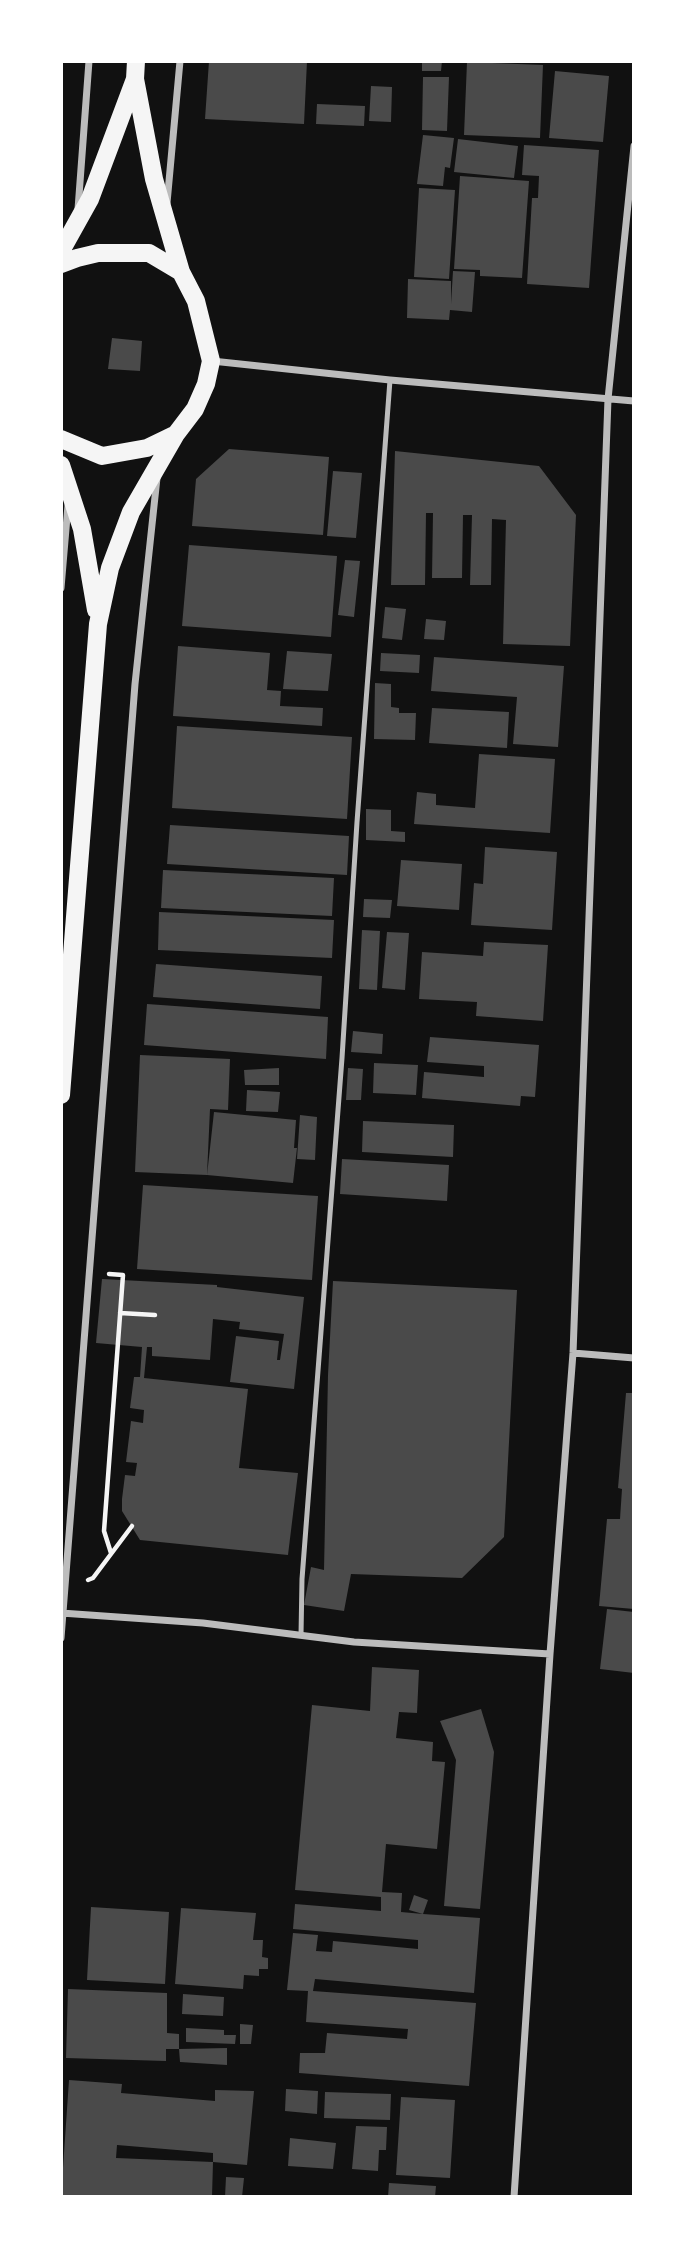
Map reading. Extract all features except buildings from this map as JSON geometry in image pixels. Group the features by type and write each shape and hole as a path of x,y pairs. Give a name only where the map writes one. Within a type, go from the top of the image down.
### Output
{"main road":[{"path":"61,251 90,199 135,70"},
{"path":"61,1095 98,624 110,568 131,512 158,470 176,434 195,409 206,384 211,361 196,301 181,272 165,222 154,179 135,70"},
{"path":"61,264 98,253 149,253 181,272"},
{"path":"61,439 102,456 147,448 176,434"},
{"path":"61,465 82,529 98,624"}],"street":[{"path":"77,224 89,61"},
{"path":"165,222 180,61"},
{"path":"514,2197 573,1353 608,399 634,146"},
{"path":"211,361 634,401"},
{"path":"61,1638 135,684 158,470"},
{"path":"61,589 69,489"},
{"path":"573,1353 634,1358"},
{"path":"62,1613 203,1623 354,1642 550,1654"}],"lane":[{"path":"301,1635 302,1579 390,380"}],"path":[{"path":"89,1272 123,1275 104,1531 111,1553"},
{"path":"120,1313 155,1315"},
{"path":"65,1589 93,1578 132,1526"}]}
